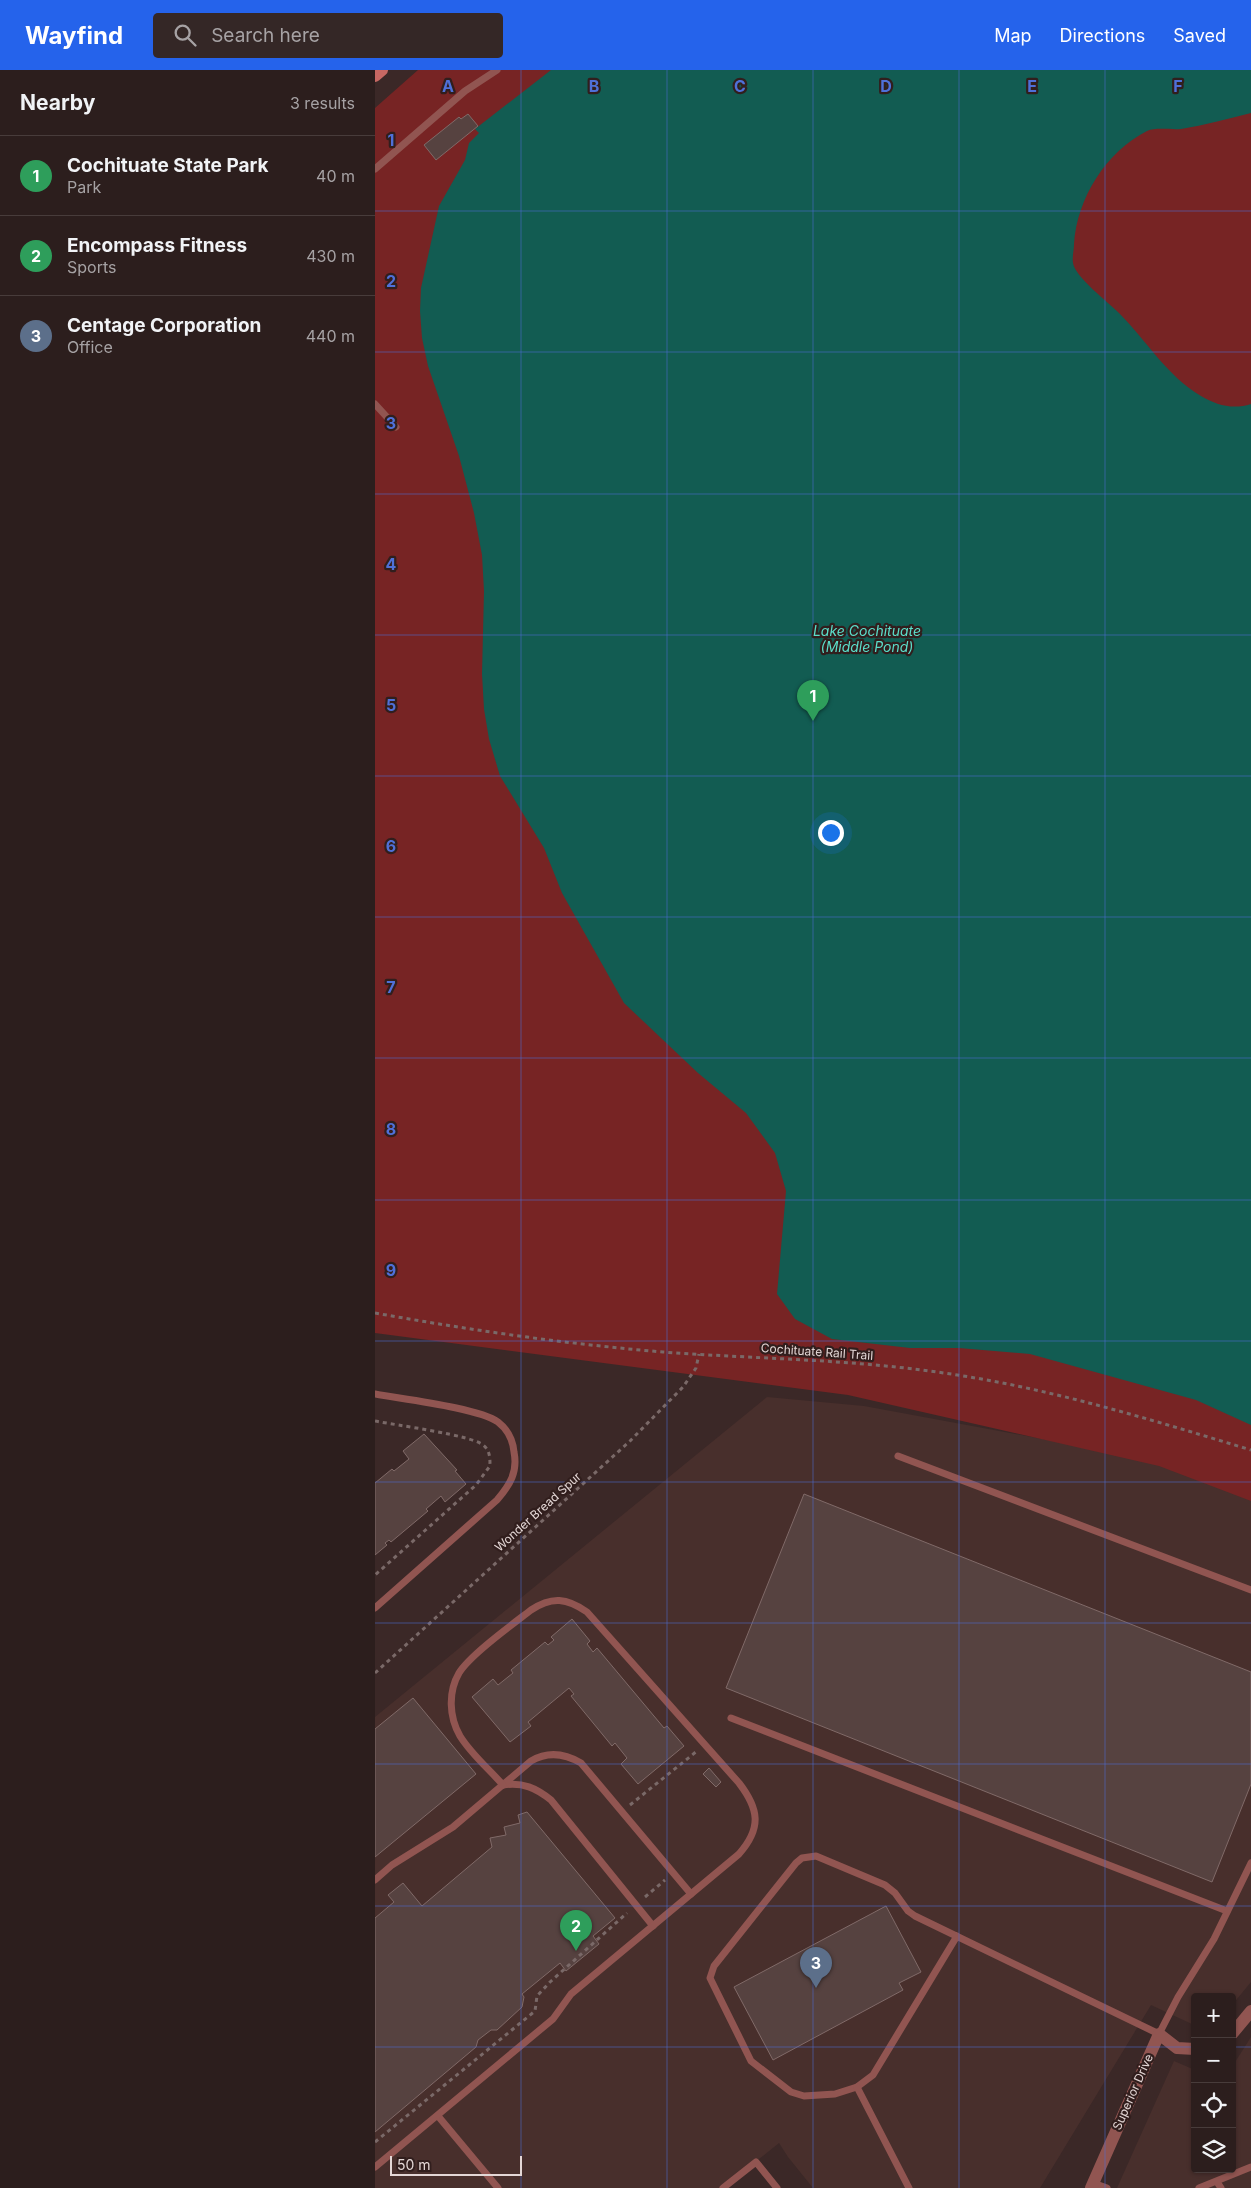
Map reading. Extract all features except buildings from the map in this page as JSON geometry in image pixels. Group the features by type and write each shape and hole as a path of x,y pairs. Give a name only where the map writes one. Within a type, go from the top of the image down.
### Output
{"main road":[{"path":"375,76 381,70"}],"street":[{"path":"1236,2029 1251,2011"},
{"path":"1159,2034 1177,2048 1191,2049"},
{"name":"Superior Drive","path":"1092,2186 1159,2034"}],"lane":[{"path":"375,169 465,91 497,70"},
{"path":"375,404 396,427"},
{"path":"375,1394 472,1412 491,1418 507,1432 514,1448 516,1461 511,1481 497,1500 375,1608"},
{"path":"897,1456 1251,1590"},
{"path":"375,2166 438,2116 553,2019 571,1994 739,1854 753,1835 755,1826 753,1804 747,1793 587,1612 570,1601 549,1601 540,1604 471,1659 459,1673 452,1693 453,1715 460,1735 503,1785"},
{"path":"731,1718 1227,1911"},
{"path":"375,1880 400,1860 453,1826 539,1756 551,1754 571,1758 588,1770 691,1894"},
{"path":"503,1785 522,1784 531,1787 551,1800 653,1926"},
{"path":"957,1936 878,2068 866,2082 835,2094 797,2095 756,2067 746,2054 710,1978 714,1966 796,1863 809,1856 816,1856 885,1885 895,1893 915,1916 957,1936 1159,2034 1178,1997 1214,1939 1251,1863"},
{"path":"857,2087 909,2188"},
{"path":"438,2116 497,2188"},
{"path":"723,2188 756,2162 777,2188"},
{"path":"1199,2188 1217,2186 1251,2167"},
{"path":"1092,2186 1107,2188"}],"path":[{"name":"Cochituate Rail Trail","path":"375,1314 523,1337 699,1354 849,1362 943,1372 1001,1382 1100,1404 1251,1450"},
{"name":"Wonder Bread Spur","path":"375,1673 630,1441 691,1378 696,1368 699,1354"},
{"path":"375,1421 467,1438 481,1443 488,1450 490,1459 490,1466 476,1485 375,1575"},
{"path":"636,1813 630,1806 705,1745"},
{"path":"375,2142 535,2011 537,1996 550,1982 673,1872"}],"shaded area":[{"name":"Lake Cochituate (Middle Pond)","path":"418,70 1251,70 1251,1501 1159,1466 848,1395 375,1333 375,108"},
{"path":"767,1397 864,1406 1124,1454 1251,1490 1251,1982 1236,2000 1236,1993 1191,1993 1191,2024 1151,2005 1040,2188 813,2188 779,2143 723,2188 375,2188 375,1717"},
{"path":"1251,2037 1251,2188 1117,2188 1174,2061 1191,2068 1191,2173 1236,2173 1236,2061"}],"water":[{"name":"Lake Cochituate (Middle Pond)","path":"551,70 1251,70 1251,113 1181,129 1147,131 1132,140 1107,164 1096,178 1081,210 1076,227 1073,263 1079,275 1129,323 1167,368 1189,388 1219,404 1238,407 1251,404 1251,1425 1196,1400 1030,1354 959,1348 910,1348 832,1339 795,1319 777,1294 786,1191 775,1153 746,1113 698,1073 624,1003 562,893 544,848 500,776 489,739 484,709 482,674 484,591 482,555 474,513 459,456 428,366 422,338 421,288 439,206 465,160 469,143 479,133 475,129"}],"place":[{"name":"Cochituate State Park","path":"813,721"},
{"name":"Encompass Fitness","path":"576,1951"},
{"name":"Centage Corporation","path":"816,1988"}]}
